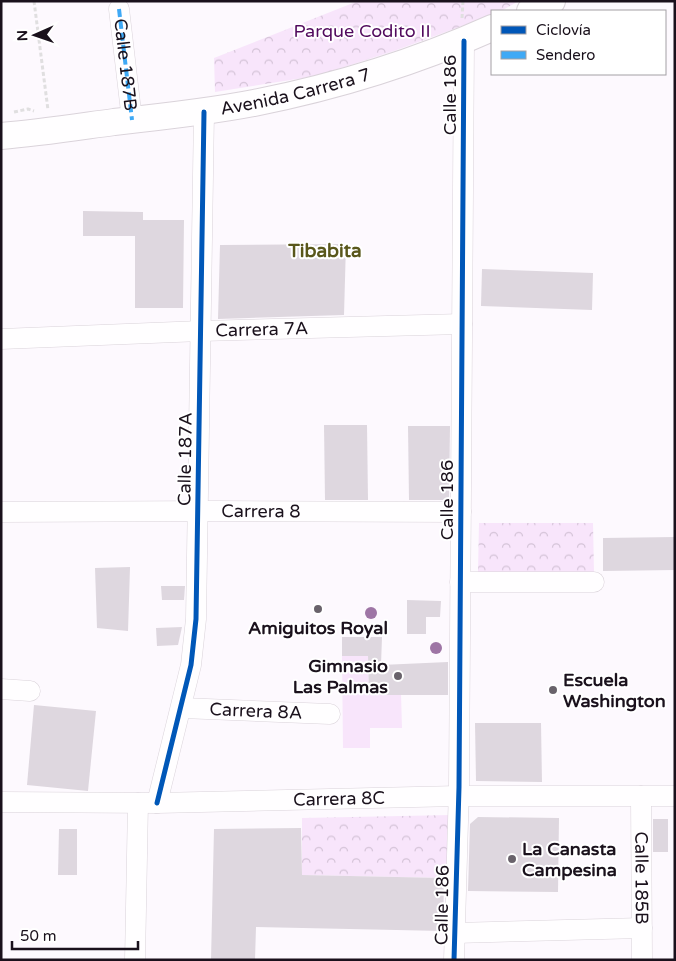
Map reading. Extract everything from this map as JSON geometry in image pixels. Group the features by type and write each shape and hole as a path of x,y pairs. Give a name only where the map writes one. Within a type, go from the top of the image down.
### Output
{"main road":[{"path":"532,10 552,1"},
{"name":"Avenida Carrera 7","path":"3,131 204,112 253,103 333,84 407,61 464,41 491,28"}],"street":[{"name":"Calle 187B","path":"119,10 132,120"},
{"name":"Calle 186","path":"454,960 458,796 464,41"},
{"name":"Calle 187A","path":"135,960 147,803 182,708 191,665 196,619 204,112"},
{"name":"Carrera 7A","path":"1,339 462,324"},
{"name":"Carrera 8","path":"1,512 461,512"},
{"path":"460,582 594,582"},
{"path":"1,689 30,691"},
{"name":"Carrera 8A","path":"182,708 330,714"},
{"name":"Carrera 8C","path":"1,802 147,803 458,796 675,796"},
{"name":"Calle 185B","path":"642,796 642,960"},
{"path":"455,934 642,928"}],"path":[{"path":"34,1 49,118"}],"green space":[{"name":"Parque Codito II","path":"358,1 519,1 503,10 491,10 491,15 394,51 316,76 215,92 214,58"},
{"path":"479,523 593,523 594,573 478,572"},
{"path":"342,656 368,656 369,694 401,694 402,728 370,728 370,748 343,748"},
{"path":"451,815 449,878 302,875 302,818"}],"building":[{"path":"83,211 143,212 143,220 184,220 183,308 135,308 135,236 83,236"},
{"path":"346,244 344,315 218,319 220,245"},
{"path":"482,269 593,273 592,310 481,306"},
{"path":"324,425 367,425 368,500 325,500"},
{"path":"408,426 450,426 449,500 409,500"},
{"path":"675,537 675,570 603,571 603,538"},
{"path":"130,567 128,631 97,628 95,568"},
{"path":"161,586 185,586 184,600 162,600"},
{"path":"407,600 441,601 440,617 426,617 426,634 407,634"},
{"path":"182,627 178,645 157,646 156,628"},
{"path":"342,637 382,637 381,665 448,662 448,695 369,695 368,656 342,656"},
{"path":"34,705 96,711 88,791 27,785"},
{"path":"475,723 541,723 542,782 476,781"},
{"name":"La Canasta Campesina","path":"478,817 559,818 558,892 468,891 470,824"},
{"path":"653,819 668,819 668,852 653,852"},
{"path":"301,828 302,875 444,878 443,931 256,927 255,960 211,960 214,829"},
{"path":"59,829 77,829 77,875 58,875"}],"marked path":[{"path":"119,9 132,120"}],"cycle path":[{"path":"454,960 459,787 464,41"},
{"path":"157,803 191,665 196,619 204,112"}],"place":[{"name":"Amiguitos Royal","path":"318,609"},
{"name":"Gimnasio Las Palmas","path":"398,676"},
{"name":"Escuela Washington","path":"553,690"},
{"name":"La Canasta Campesina","path":"512,859"}],"district":[{"name":"Tibabita","path":"325,250"}]}
